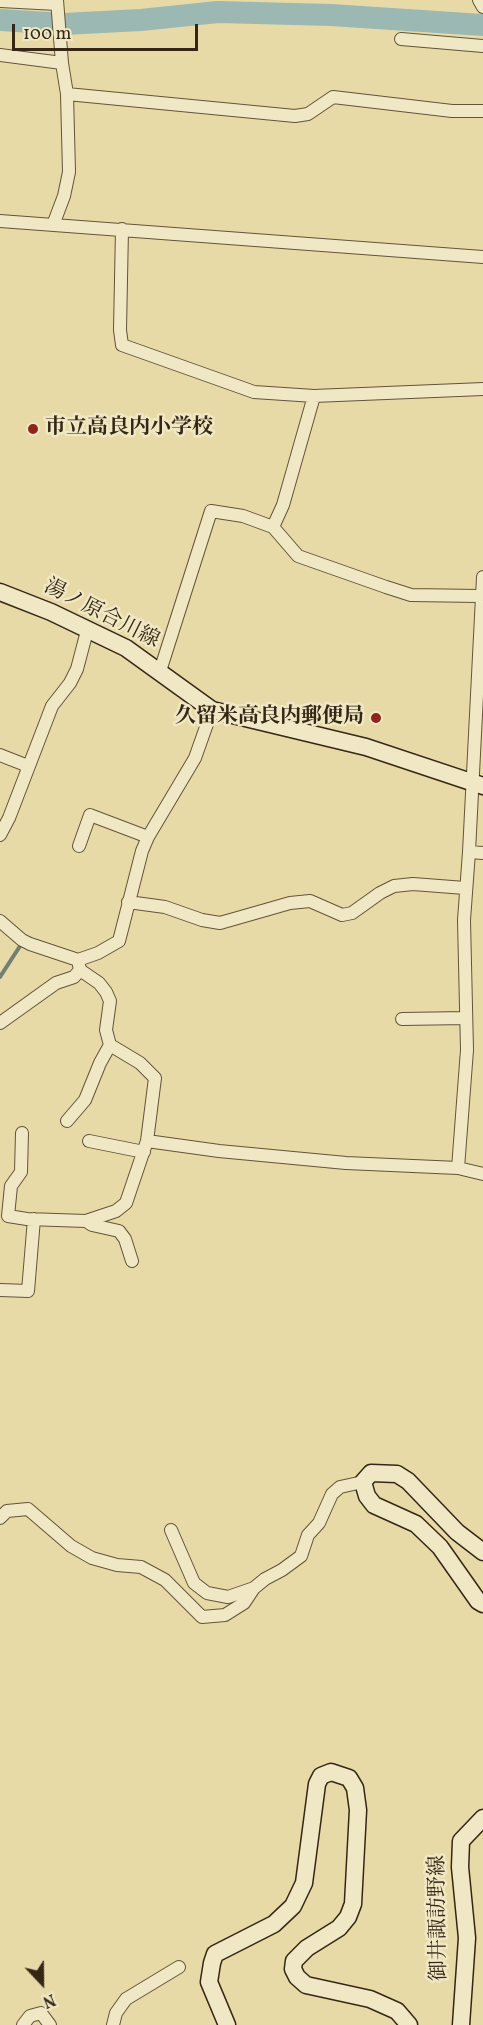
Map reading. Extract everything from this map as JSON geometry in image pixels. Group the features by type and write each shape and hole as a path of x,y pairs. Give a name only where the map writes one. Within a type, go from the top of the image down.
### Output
{"main road":[{"name":"湯ノ原合川線","path":"0,592 51,612 126,648 212,710 366,747 478,784"},
{"path":"483,1552 457,1532 408,1481 397,1474 371,1473 363,1482 367,1497 374,1505 416,1524 440,1547 478,1601 483,1604"},
{"path":"227,2025 209,1982 215,1954 274,1924 293,1906 304,1882 317,1784 321,1776 332,1772 349,1778 355,1788 358,1810 353,1904 348,1917 339,1928 307,1948 294,1961 293,1969 297,1977 306,1985 370,1999 396,2011 409,2025"},
{"name":"御井諏訪野線","path":"461,2025 467,1938 460,1868 461,1841 483,1818"}],"street":[{"path":"479,0 483,7"},
{"path":"0,1 58,4 62,63 67,94 69,172 64,196 53,225"},
{"path":"401,39 483,46"},
{"path":"0,55 62,63"},
{"path":"67,94 295,116 308,114 333,97 452,111 483,111"},
{"path":"0,221 483,257"},
{"path":"122,230 120,330 122,345 254,392 314,396 483,389"},
{"path":"273,527 283,505 314,396"},
{"path":"160,671 211,511 243,516 273,527 298,556 411,595 482,587 478,784 465,888 467,1050 458,1168"},
{"path":"0,835 9,818 52,706 77,669 87,631"},
{"path":"0,1023 56,983 74,978 79,965 118,941 142,851 195,758 212,710"},
{"path":"0,755 28,766"},
{"path":"80,846 90,815 148,837"},
{"path":"469,852 483,853"},
{"path":"128,902 165,907 220,924 290,903 310,901 342,915 352,913 394,886 413,884 465,888"},
{"path":"0,921 22,940 79,965 99,983 110,1001 106,1030 110,1045 85,1100 67,1121"},
{"path":"402,1019 466,1018"},
{"path":"22,1133 21,1172 11,1186 8,1216 86,1221 116,1211 126,1203 146,1147 155,1078 140,1063 110,1045"},
{"path":"89,1141 346,1163 458,1168 483,1174"},
{"path":"0,1290 28,1291 34,1219"},
{"path":"86,1221 92,1225 119,1231 125,1239 132,1261"},
{"path":"0,1518 7,1511 28,1509 71,1546 92,1558 117,1565 141,1567 165,1580 202,1617 225,1615 244,1603 254,1588 265,1579 301,1556 308,1535 319,1523 332,1494 340,1487 363,1482"},
{"path":"171,1530 194,1583 207,1593 228,1597 254,1588"},
{"path":"113,2025 116,2013 126,1999 179,1967"},
{"path":"23,2025 30,2016 41,2013 50,2025"}],"waterway":[{"path":"0,20 64,24 141,20 218,12 331,15 483,25"},
{"path":"0,977 22,943"}],"place":[{"name":"市立高良内小学校","path":"33,429"},
{"name":"久留米高良内郵便局","path":"376,718"}]}
